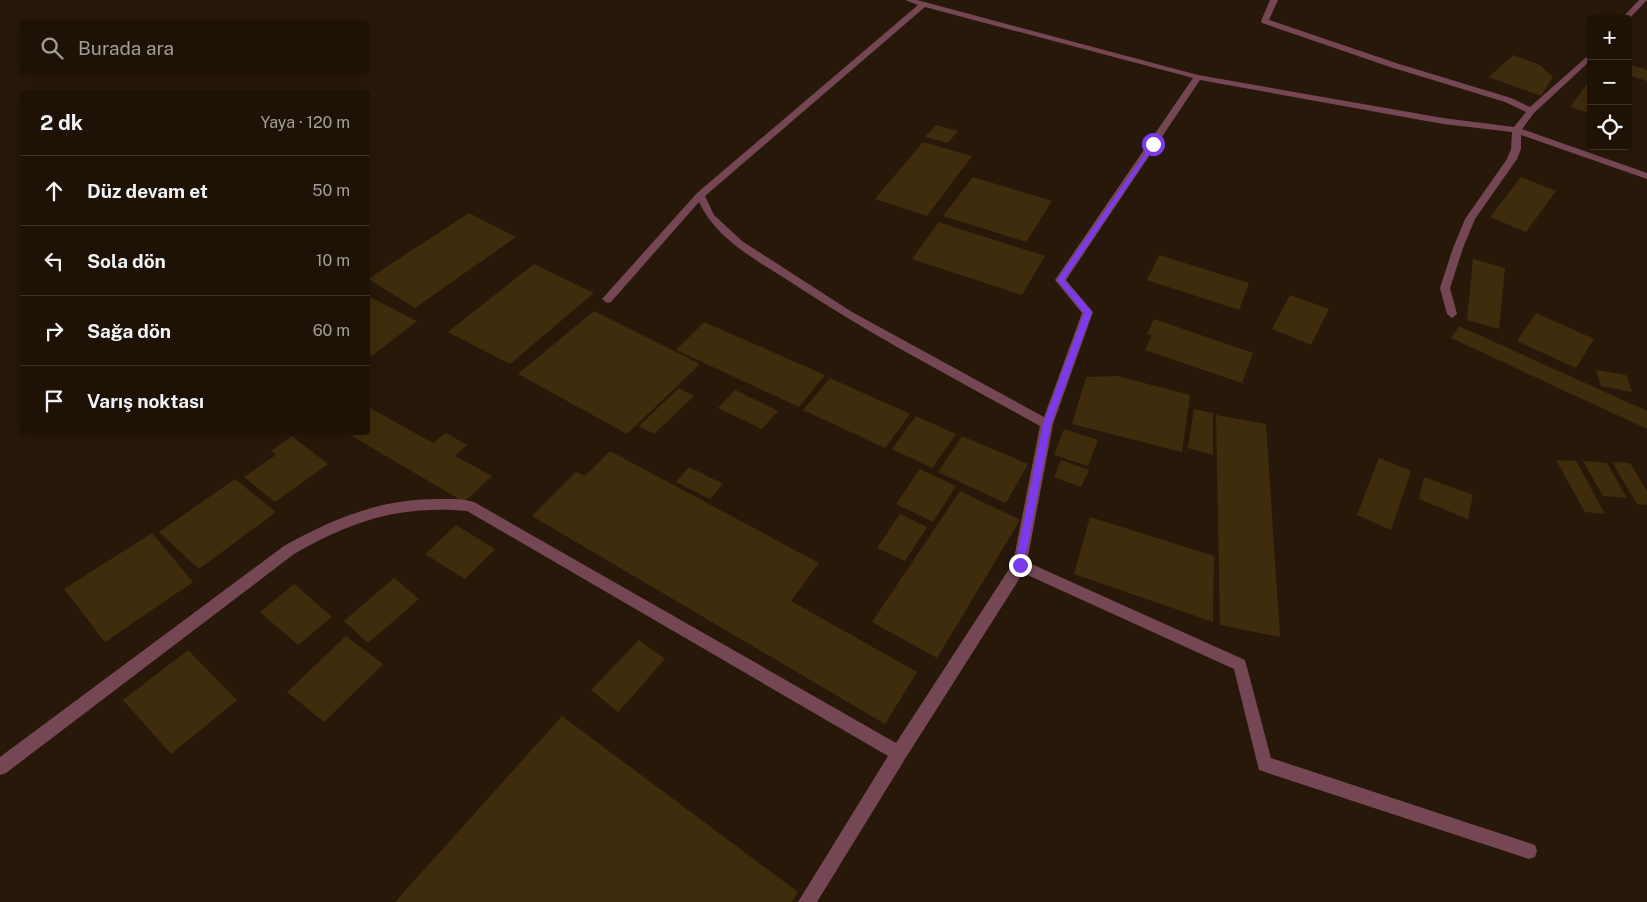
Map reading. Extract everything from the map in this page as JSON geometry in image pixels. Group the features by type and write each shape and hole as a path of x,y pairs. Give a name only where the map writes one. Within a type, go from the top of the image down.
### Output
{"street":[{"path":"909,0 1198,76 1443,121 1516,130 1647,176"},
{"path":"1274,0 1265,21 1394,65 1508,100 1531,112"},
{"path":"1629,15 1643,0"},
{"path":"607,299 700,195 923,4"},
{"path":"1452,314 1445,288 1458,248 1470,219 1512,159 1516,149 1516,130 1531,112 1587,59"},
{"path":"807,902 899,753 1020,565 1047,424 1088,312 1060,280 1198,76"},
{"path":"700,195 710,216 738,243 848,315 1047,424"},
{"path":"0,767 289,550 337,524 362,514 418,503 444,503 469,506 899,753"},
{"path":"1020,565 1240,665 1265,764 1529,851"}],"building":[{"path":"1513,55 1540,65 1553,77 1541,96 1489,77"},
{"path":"1632,65 1647,70 1647,81 1632,76"},
{"path":"1587,84 1587,113 1570,107"},
{"path":"936,125 958,131 948,143 925,137"},
{"path":"923,142 972,156 927,216 875,199"},
{"path":"973,177 1052,201 1026,242 943,216"},
{"path":"1521,177 1556,191 1526,232 1490,217"},
{"path":"469,213 516,237 415,308 370,280 370,278"},
{"path":"939,222 1045,256 1022,295 912,259"},
{"path":"1159,255 1249,283 1239,310 1147,280"},
{"path":"1473,259 1505,268 1499,329 1467,320"},
{"path":"534,264 594,293 510,364 448,332"},
{"path":"1290,295 1329,309 1311,345 1272,329"},
{"path":"370,297 417,321 372,356 370,355"},
{"path":"594,311 700,364 627,434 518,374"},
{"path":"1536,313 1594,339 1576,368 1517,341"},
{"path":"1154,319 1253,353 1242,383 1145,350 1152,335 1147,334"},
{"path":"704,322 825,375 799,407 676,350"},
{"path":"1459,326 1647,411 1647,429 1451,338"},
{"path":"1596,370 1626,375 1632,392 1601,386"},
{"path":"1117,376 1190,395 1182,452 1072,424 1086,377"},
{"path":"830,378 910,414 885,448 803,410"},
{"path":"679,388 694,396 654,434 639,426"},
{"path":"735,390 778,411 762,429 718,408"},
{"path":"370,408 433,443 446,433 467,445 455,456 492,476 464,502 350,435 370,435"},
{"path":"1194,409 1213,413 1213,455 1188,448"},
{"path":"1216,415 1266,424 1280,637 1220,625"},
{"path":"916,416 956,434 932,468 892,449"},
{"path":"1064,429 1098,440 1088,466 1054,455"},
{"path":"292,436 328,464 275,502 244,477 276,455 271,451"},
{"path":"962,436 1028,464 1006,503 938,472"},
{"path":"610,451 819,563 791,601 917,672 885,724 532,516 576,472 585,476"},
{"path":"1379,458 1411,471 1391,530 1357,515"},
{"path":"1061,460 1089,470 1081,487 1054,477"},
{"path":"1556,460 1576,461 1605,514 1585,512"},
{"path":"1583,461 1607,463 1627,498 1603,496"},
{"path":"1612,462 1630,463 1647,491 1647,505 1637,504"},
{"path":"689,467 723,484 710,499 676,482"},
{"path":"920,469 956,486 933,522 896,504"},
{"path":"1424,477 1473,495 1468,519 1419,499"},
{"path":"235,479 276,512 199,569 159,532"},
{"path":"960,491 1020,520 937,658 872,622"},
{"path":"900,514 927,527 905,561 877,548"},
{"path":"1090,517 1214,556 1213,622 1074,574"},
{"path":"456,525 495,549 465,579 425,554"},
{"path":"152,533 193,582 105,642 64,589"},
{"path":"394,578 419,599 368,643 344,621"},
{"path":"294,584 332,617 298,645 260,612"},
{"path":"346,636 383,664 324,722 287,692"},
{"path":"639,640 665,659 618,712 591,690"},
{"path":"188,650 237,700 171,754 123,700"},
{"path":"562,716 798,892 792,902 395,902"}],"route":[{"path":"1020,565 1047,424 1088,312 1060,280 1153,144"}]}
